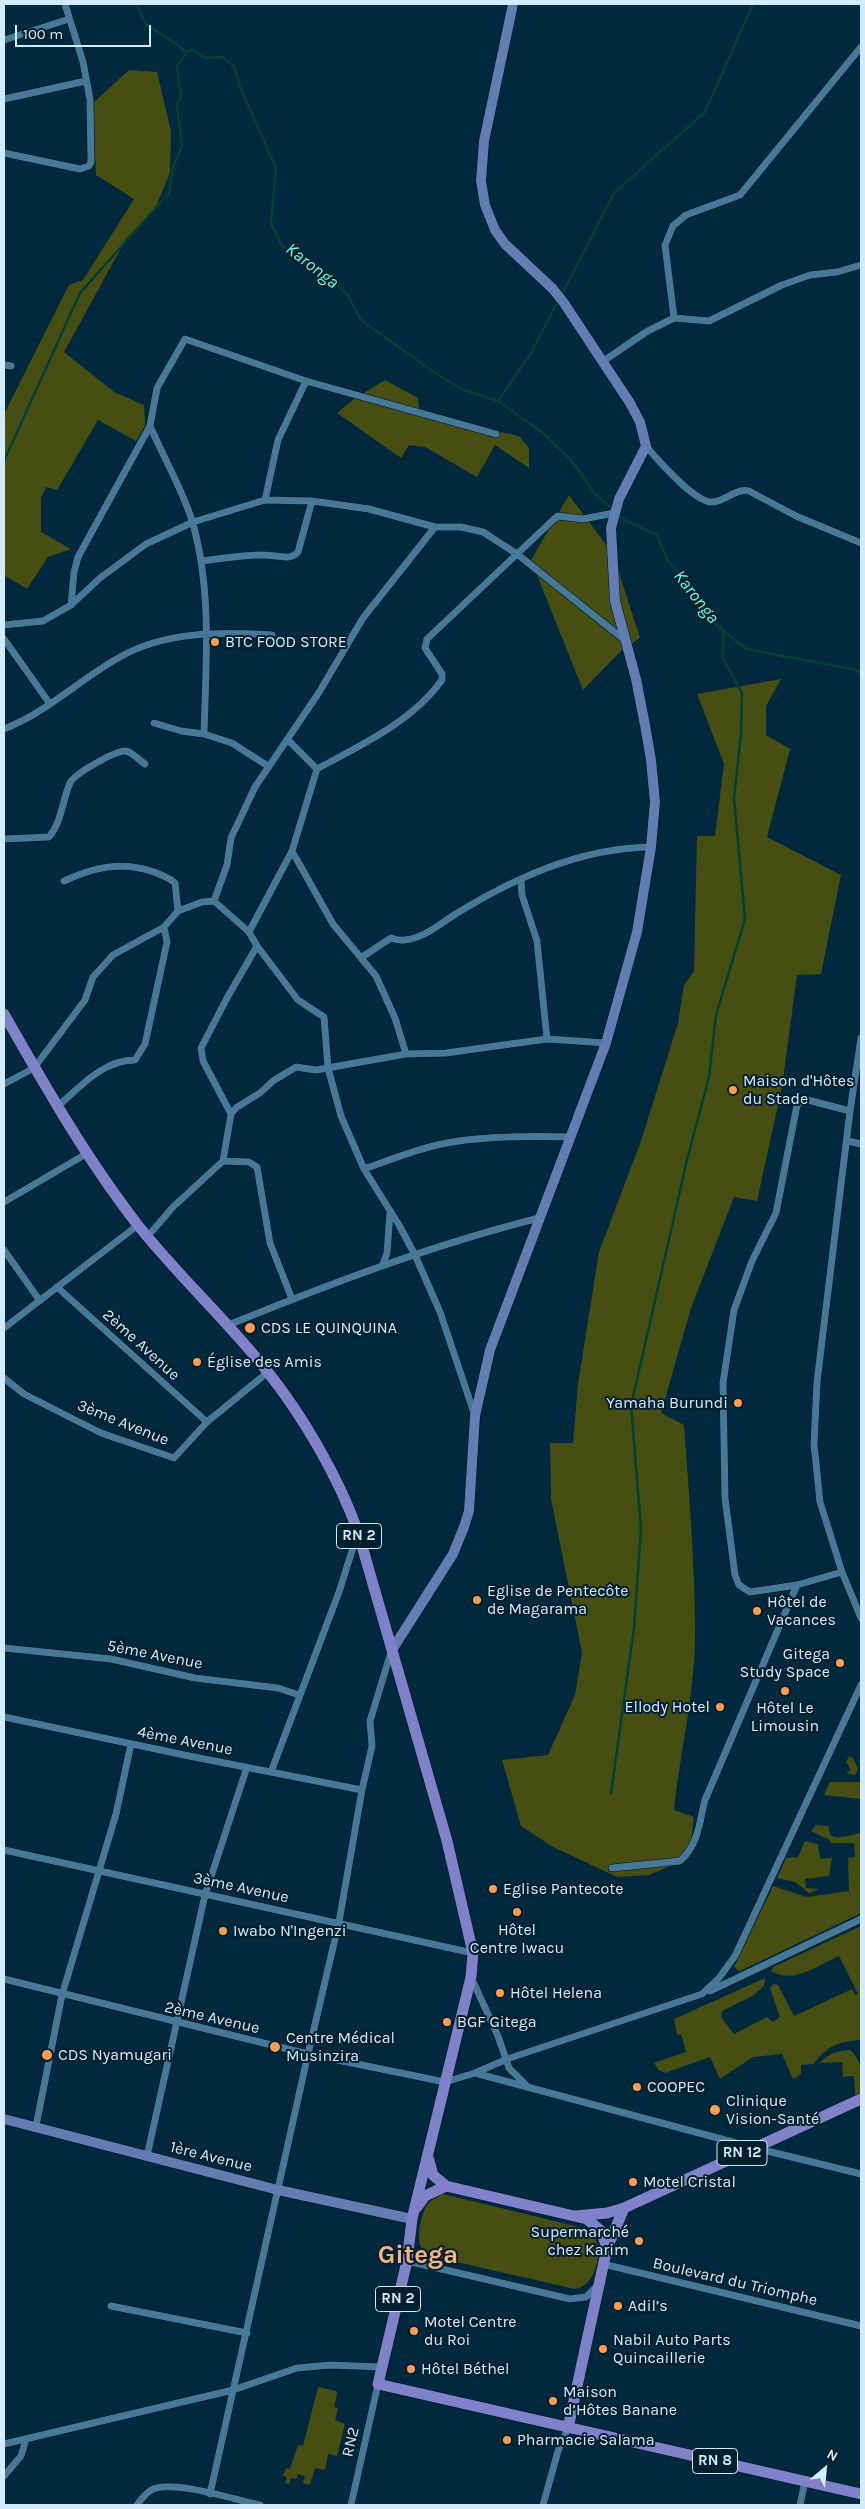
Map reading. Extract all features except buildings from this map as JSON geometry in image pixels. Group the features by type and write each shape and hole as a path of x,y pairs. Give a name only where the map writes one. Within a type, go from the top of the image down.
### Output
{"main road":[{"name":"RN 2","path":"4,1014 86,1154 148,1236 268,1372 322,1455 349,1506 358,1532 447,1841 473,1953 471,1977 413,2216 407,2261 378,2384"},
{"name":"RN 12","path":"624,2208 861,2099"},
{"path":"429,2150 428,2160 433,2175 446,2186 575,2216 594,2223 605,2238 607,2248"},
{"path":"413,2216 425,2196 446,2186"},
{"path":"575,2216 608,2213 624,2208"},
{"path":"568,2428 607,2248 624,2208"},
{"name":"RN 8","path":"378,2384 861,2494"}],"street":[{"path":"4,153 80,169 89,166 91,162 92,121 86,81 65,4"},
{"path":"513,4 484,141 481,181 485,205 495,230 505,244 553,289 564,303 630,403 640,422 646,446 668,470 701,499 710,503 719,501 740,490 749,491 796,516 861,543"},
{"path":"4,40 69,19"},
{"path":"674,318 665,245 673,226 686,215 740,195 861,50"},
{"path":"4,99 86,81"},
{"path":"602,362 646,332 674,318 709,321 782,285 810,275 837,272 861,265"},
{"path":"71,605 74,572 78,557 150,426 158,388 185,339 306,382 496,434"},
{"path":"265,500 278,440 306,382"},
{"path":"150,426 193,522 202,562 207,635 204,734"},
{"path":"210,2494 339,1922 362,1790 372,1746 370,1729 372,1715 392,1650 453,1554 464,1527 469,1511 474,1416 490,1350 606,1043 637,932 651,848 655,802 651,760 636,679 615,602 611,528 614,513 646,446"},
{"path":"4,625 43,621 71,605 134,553 157,538 193,522 265,500 312,501 369,509 435,527 461,528 484,532 517,554 626,640"},
{"path":"202,562 254,555 294,556 298,552 312,501"},
{"path":"249,932 292,851 317,768 369,742 396,724 439,684 442,674 425,648 427,639 558,516 582,519 614,513"},
{"path":"214,901 224,873 231,838 255,787 288,740 363,618 435,527"},
{"path":"4,729 50,704 135,649 177,637 272,635"},
{"path":"4,639 50,704"},
{"path":"154,723 181,731 204,734 232,743 268,766"},
{"path":"288,740 317,768"},
{"path":"4,840 49,837 56,829 70,783 81,772 122,751 131,753 145,764"},
{"path":"362,957 391,938 396,939 424,934 456,914 521,880 562,863 605,850 651,848"},
{"path":"292,851 343,939 362,957 376,976 387,998 406,1054"},
{"path":"64,881 87,870 106,866 138,868 162,875 175,883 178,911"},
{"path":"521,880 522,895 537,941 547,1039"},
{"path":"4,1084 34,1068 85,1000 93,977 112,955 164,927 178,911 202,902 214,901 249,932 256,946 298,1000 324,1017 328,1068 341,1116 364,1169 399,1224 415,1255 440,1312 474,1416"},
{"path":"57,1107 109,1065 123,1060 135,1060 140,1055 147,1036 167,942 164,927"},
{"path":"231,1114 203,1061 202,1048 222,1006 256,946"},
{"path":"861,1038 850,1111 848,1141 817,1382 814,1444 820,1502 842,1572 861,1618"},
{"path":"148,1236 173,1207 222,1160 231,1114 236,1106 260,1093 273,1080 292,1069 301,1067 316,1070 406,1054 446,1053 547,1039 606,1043"},
{"path":"842,1572 797,1585 750,1592 737,1581 725,1498 724,1383 734,1310 752,1261 776,1213 797,1105 804,1099 850,1111"},
{"path":"364,1169 404,1155 458,1141 504,1136 570,1137"},
{"path":"848,1141 861,1144"},
{"path":"4,1202 86,1154"},
{"path":"222,1160 249,1162 257,1167 270,1243 292,1299"},
{"path":"383,1264 387,1253 390,1212"},
{"path":"226,1326 383,1264 483,1232 540,1218"},
{"path":"4,1328 138,1224"},
{"path":"4,1250 40,1301"},
{"name":"2ème Avenue","path":"57,1288 207,1422"},
{"name":"3ème Avenue","path":"4,1378 24,1394 102,1433 171,1458 178,1456 207,1422 268,1372"},
{"path":"271,1772 340,1592 358,1532"},
{"path":"612,1868 680,1861 693,1846 701,1822 705,1800 797,1585"},
{"name":"5ème Avenue","path":"4,1648 111,1659 195,1678 278,1688 300,1696"},
{"path":"702,1994 720,1978 735,1956 861,1686"},
{"name":"4ème Avenue","path":"4,1717 362,1790"},
{"path":"36,2126 62,1995 116,1814 131,1744"},
{"path":"147,2156 175,2023 205,1895 247,1767"},
{"name":"3ème Avenue","path":"4,1850 205,1895 339,1922 473,1953"},
{"path":"445,2082 475,2073 506,2059 702,1994 861,1919"},
{"path":"471,1977 509,2068 519,2080 541,2091"},
{"name":"2ème Avenue","path":"4,1979 175,2023 308,2054 445,2082"},
{"path":"475,2073 755,2148 861,2174"},
{"name":"1ère Avenue","path":"4,2119 278,2190 413,2216"},
{"path":"407,2261 570,2299 586,2297 594,2291 600,2281"},
{"name":"Boulevard du Triomphe","path":"603,2264 861,2326"},
{"path":"111,2306 247,2333"},
{"path":"4,2444 233,2390 297,2368 330,2365 381,2367"},
{"name":"RN2","path":"351,2505 378,2384"},
{"path":"543,2505 558,2451 568,2428"},
{"path":"4,2476 21,2456 26,2439"},
{"path":"800,2505 805,2481"},
{"path":"136,2505 147,2493 163,2486 174,2486 260,2505"}],"green space":[{"path":"129,70 157,72 171,131 170,173 154,211 126,239 64,352 114,392 144,405 145,426 136,441 98,420 57,490 46,487 41,498 41,532 71,549 48,557 27,589 4,575 4,414 69,285 83,280 134,199 96,175 93,103"},
{"path":"385,380 418,398 420,415 519,436 529,448 529,468 495,445 477,477 425,447 409,445 401,458 337,413 357,397"},
{"path":"569,495 613,554 640,638 622,650 583,690 531,560"},
{"path":"781,679 766,706 766,735 790,749 767,837 841,875 821,974 797,975 782,1087 757,1201 734,1197 691,1308 661,1413 684,1425 690,1503 695,1633 693,1678 674,1810 694,1817 691,1841 675,1864 649,1875 617,1877 553,1847 521,1826 502,1760 548,1755 575,1695 582,1653 551,1499 550,1443 573,1443 578,1384 599,1252 641,1141 678,1023 684,985 694,971 697,836 715,836 724,764 697,694"},
{"path":"849,1756 853,1758 858,1769 855,1775 846,1773 851,1770 846,1762"},
{"path":"830,1782 861,1782 861,1799 824,1795"},
{"path":"816,1825 828,1826 830,1834 836,1837 861,1833 861,1913 740,1971 737,1970 734,1967 773,1886 807,1897 849,1891 848,1858 855,1857 854,1843 831,1843 830,1840 811,1831"},
{"path":"805,1841 818,1844 820,1859 832,1858 829,1876 805,1879 806,1888 819,1889 809,1893 795,1882 777,1878 786,1858 798,1857"},
{"path":"861,1926 861,2040 840,2043 834,2046 823,2053 814,2064 801,2065 801,2074 793,2079 782,2054 753,2057 720,2079 710,2057 665,2073 659,2070 654,2063 686,2052 681,2034 677,2035 674,2019 765,1978 764,1986 754,1995 722,2011 721,2017 734,2034 767,2017 773,2022 780,2017 770,1988 773,1984 778,1985 794,2016 852,1989 855,1995 858,1994 839,1956 797,1975 779,1975 771,1971 773,1967"},
{"path":"850,2050 858,2059 861,2070 861,2093 855,2095 854,2076 843,2077 842,2062 820,2063 833,2053"},
{"path":"443,2194 587,2229 597,2243 597,2263 594,2272 583,2286 575,2289 434,2257 425,2252 421,2247 419,2238 420,2226 427,2205"},
{"path":"318,2387 336,2391 337,2394 334,2407 338,2408 335,2420 345,2424 337,2456 328,2454 325,2470 315,2468 310,2485 303,2483 305,2476 298,2474 296,2479 291,2478 289,2484 285,2483 287,2477 283,2476 286,2468 290,2469 298,2445 303,2446"}],"waterway":[{"name":"Karonga","path":"137,4 145,23 187,52 193,50 205,58 222,57 234,66 240,87 276,168 271,224 282,246 318,266 347,294 361,320 461,389 498,401 543,433 571,460 595,494 613,509"},
{"path":"562,294 614,193 705,112 753,4"},
{"path":"4,461 80,293 169,193 172,170 182,146 177,105 181,97 177,66 187,52"},
{"path":"498,401 531,353 558,301"},
{"name":"Karonga","path":"619,515 626,521 657,535 668,561 685,578 712,621 746,649 852,669 861,673"},
{"path":"611,1793 634,1628 641,1528 631,1406 687,1160 709,1077 716,1015 745,919 734,798 741,734 742,693 723,658 723,630"}],"place":[{"name":"BTC FOOD STORE","path":"215,642"},
{"name":"Maison d'Hôtes du Stade","path":"733,1090"},
{"name":"CDS LE QUINQUINA","path":"250,1328"},
{"name":"Église des Amis","path":"197,1362"},
{"name":"Yamaha Burundi","path":"738,1403"},
{"name":"Eglise de Pentecôte de Magarama","path":"477,1600"},
{"name":"Hôtel de Vacances","path":"757,1611"},
{"name":"Gitega Study Space","path":"840,1663"},
{"name":"Hôtel Le Limousin","path":"785,1691"},
{"name":"Ellody Hotel","path":"720,1707"},
{"name":"Eglise Pantecote","path":"493,1889"},
{"name":"Hôtel Centre Iwacu","path":"517,1912"},
{"name":"Iwabo N'Ingenzi","path":"223,1931"},
{"name":"Hôtel Helena","path":"500,1993"},
{"name":"BGF Gitega","path":"447,2022"},
{"name":"Centre Médical Musinzira","path":"275,2047"},
{"name":"CDS Nyamugari","path":"47,2055"},
{"name":"COOPEC","path":"637,2087"},
{"name":"Clinique Vision-Santé","path":"715,2110"},
{"name":"Motel Cristal","path":"633,2182"},
{"name":"Supermarché chez Karim","path":"639,2241"},
{"name":"Adil’s","path":"618,2306"},
{"name":"Motel Centre du Roi","path":"414,2331"},
{"name":"Nabil Auto Parts Quincaillerie","path":"603,2349"},
{"name":"Hôtel Béthel","path":"411,2369"},
{"name":"Maison d’Hôtes Banane","path":"553,2401"},
{"name":"Pharmacie Salama","path":"507,2440"}],"district":[{"name":"Gitega","path":"418,2256"}]}
